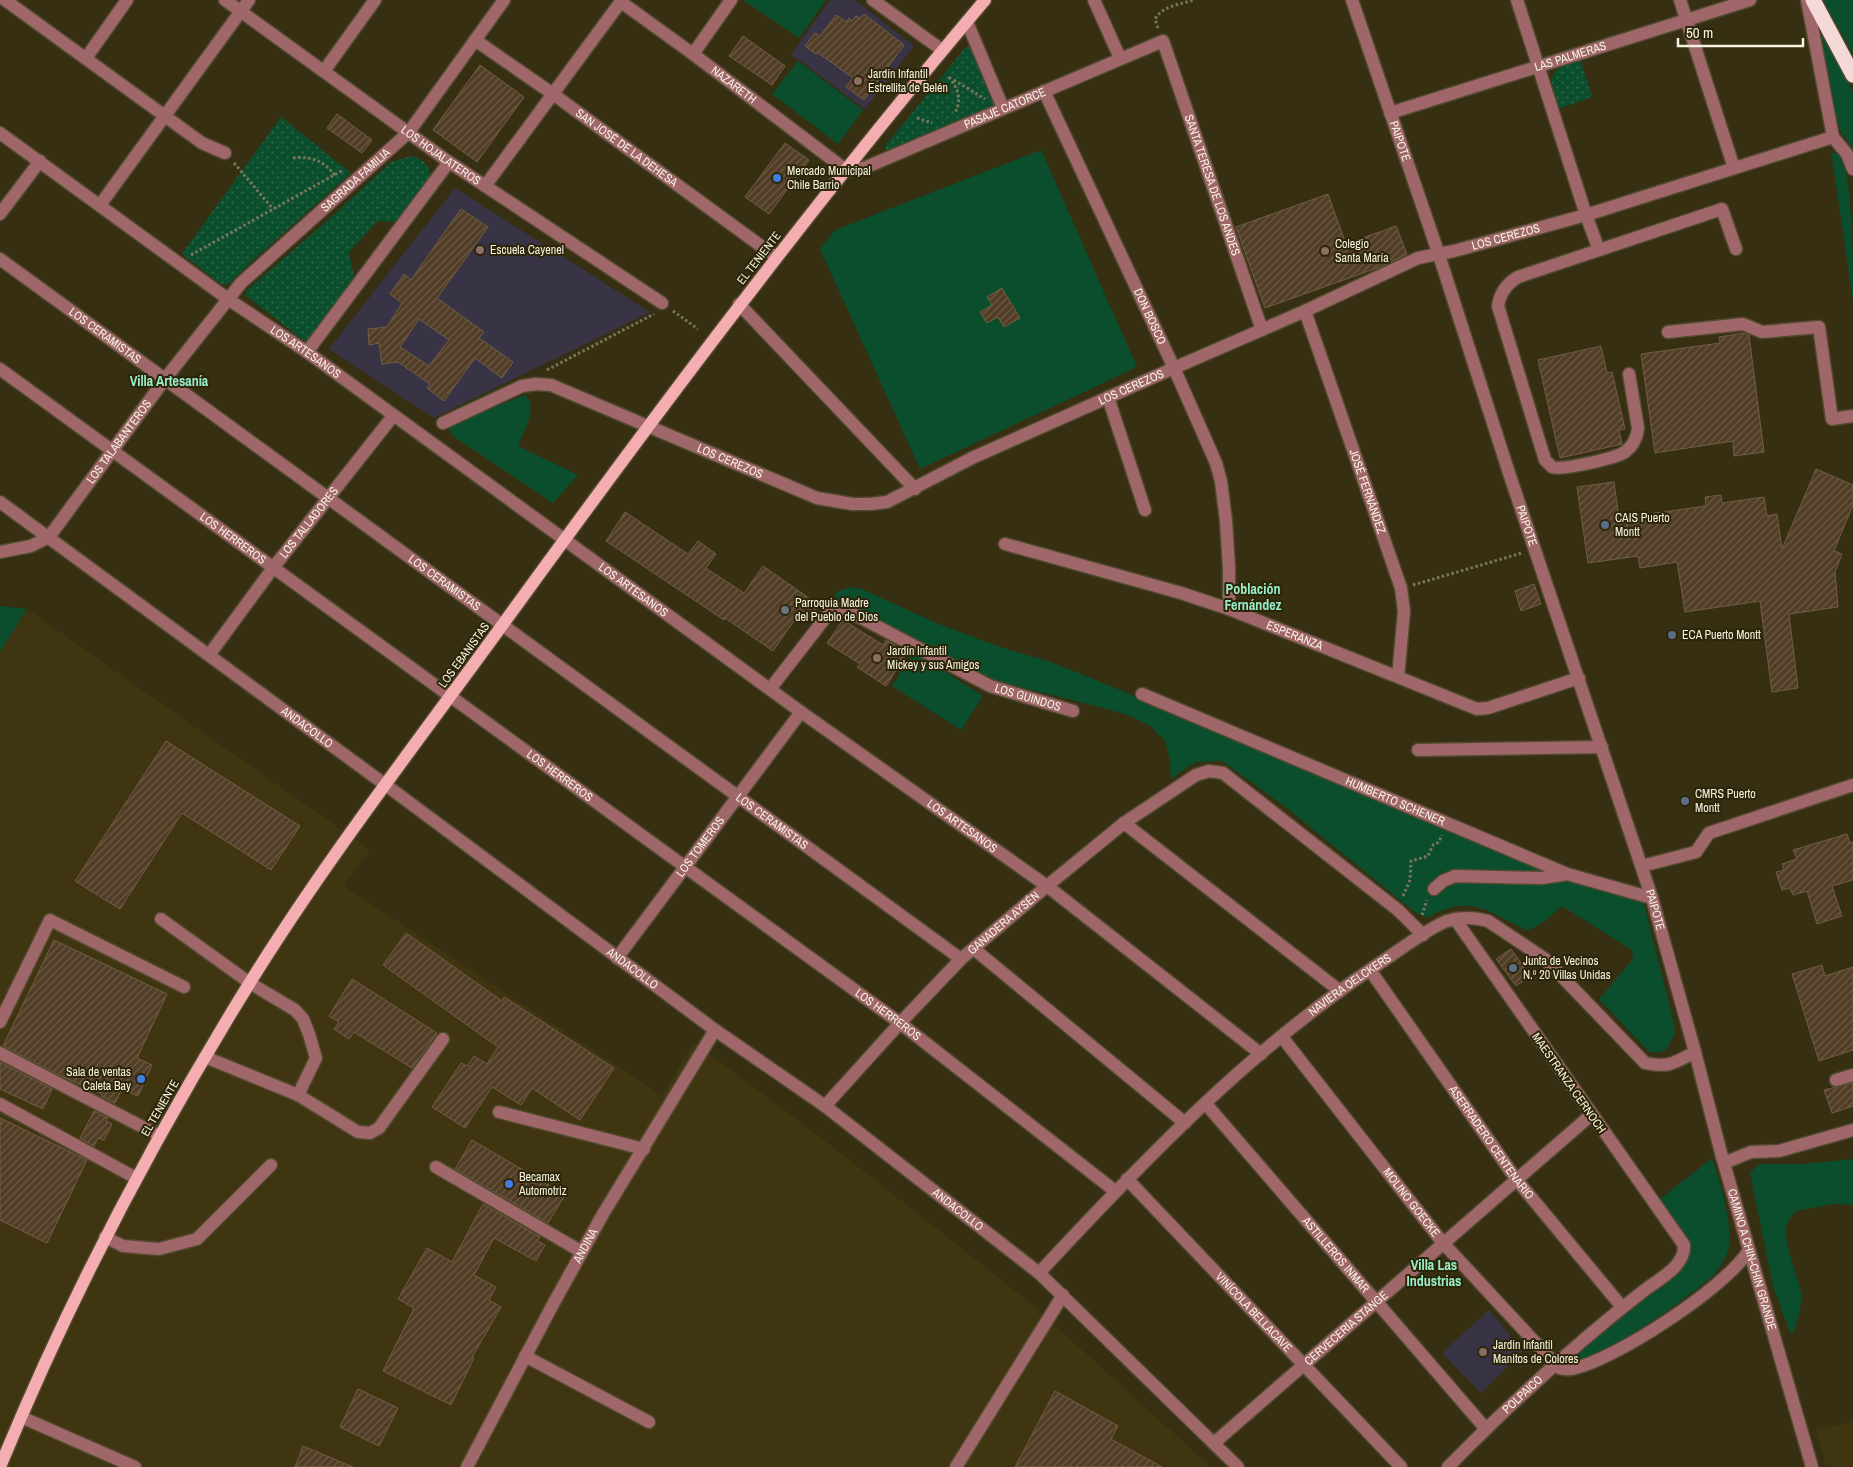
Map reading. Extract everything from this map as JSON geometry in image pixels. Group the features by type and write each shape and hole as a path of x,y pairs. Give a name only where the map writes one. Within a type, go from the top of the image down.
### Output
{"highway":[{"path":"1813,0 1853,75"}],"main road":[{"name":"EL TENIENTE","path":"564,540 739,304 942,50 985,0"},
{"name":"LOS EBANISTAS","path":"386,785 564,540"},
{"name":"EL TENIENTE","path":"0,1467 74,1298 136,1178 250,983 347,839 386,785"}],"street":[{"path":"6,0 202,143 225,153"},
{"path":"86,58 127,0"},
{"name":"LOS HOJALATEROS","path":"224,0 449,162 665,305"},
{"path":"100,205 249,0"},
{"path":"324,71 375,0"},
{"name":"SAGRADA FAMILIA","path":"228,299 241,283 409,132 504,0"},
{"path":"693,54 732,0"},
{"path":"873,0 942,50"},
{"path":"1094,0 1120,58"},
{"name":"PAIPOTE","path":"1352,0 1534,549 1642,866 1695,1052"},
{"path":"1517,0 1599,250"},
{"path":"1680,0 1734,168"},
{"name":"LAS PALMERAS","path":"1390,113 1750,0"},
{"path":"1807,0 1833,137 1847,154 1853,169"},
{"path":"485,186 621,1"},
{"name":"NAZARETH","path":"621,1 846,170"},
{"path":"967,22 1003,108"},
{"name":"SAN JOSÉ DE LA DEHESA","path":"475,40 553,94 776,258"},
{"name":"PASAJE CATORCE","path":"846,170 864,168 1163,41"},
{"name":"SANTA TERESA DE LOS ANDES","path":"1163,41 1262,330"},
{"name":"DON BOSCO","path":"1044,91 1174,368 1216,463 1221,481 1228,544 1229,609"},
{"name":"LOS ARTESANOS","path":"0,132 228,299 307,352 801,712 1047,886 1261,1054"},
{"name":"LOS CEREZOS","path":"443,423 522,386 536,384 551,385 817,498 834,502 870,504 888,502 972,458 1304,312 1418,258 1438,255 1586,215 1833,137"},
{"path":"0,214 40,161"},
{"path":"307,352 449,162"},
{"path":"1629,374 1638,428 1637,436 1629,448 1619,455 1563,468 1555,468 1548,464 1498,306 1507,285 1518,277 1722,209 1736,250"},
{"name":"LOS CERAMISTAS","path":"0,259 961,959"},
{"name":"LOS TALABANTEROS","path":"49,537 165,379 228,299"},
{"path":"739,304 915,489"},
{"name":"JOSÉ FERNÁNDEZ","path":"1304,312 1400,588 1404,611 1398,677"},
{"path":"1668,332 1743,324 1762,332 1819,327 1832,419 1853,416"},
{"name":"LOS HERREROS","path":"0,369 900,1023 1115,1191"},
{"path":"1108,398 1145,510"},
{"name":"LOS TALLADORES","path":"209,655 274,568 393,416"},
{"name":"ANDACOLLO","path":"0,502 386,785 715,1030 825,1106 1039,1273 1238,1467"},
{"path":"0,552 31,546 49,537"},
{"name":"ESPERANZA","path":"1005,544 1181,593 1229,609 1477,709 1488,708 1579,678"},
{"name":"LOS GUINDOS","path":"770,689 829,613 837,610 848,611 990,686 1073,711"},
{"name":"HUMBERTO SCHENER","path":"1142,694 1567,874 1652,898"},
{"name":"LOS TOMEROS","path":"617,958 801,712"},
{"path":"1418,750 1602,747"},
{"name":"GANADERA AYSÉN","path":"825,1106 961,959 1124,823 1196,775 1209,771 1223,773 1398,910"},
{"path":"1642,866 1696,852 1709,833 1853,785"},
{"path":"1124,823 1340,991"},
{"path":"1434,889 1443,881 1456,876 1542,878 1567,874"},
{"path":"1398,910 1421,933"},
{"name":"NAVIERA OELCKERS","path":"1039,1273 1127,1179 1261,1054 1340,991 1421,933 1455,919 1471,918 1488,921 1545,959 1645,1063 1670,1065 1695,1052"},
{"path":"162,919 250,983 295,1010 303,1019 310,1034 316,1058 298,1095"},
{"name":"MAESTRANZA CERNOCH","path":"1455,919 1590,1114 1684,1245"},
{"path":"0,1022 50,920 184,987"},
{"path":"974,949 1185,1123"},
{"name":"ASERRADERO CENTENARIO","path":"1370,970 1516,1178 1622,1307"},
{"name":"ANDINA","path":"468,1467 603,1214 715,1030"},
{"name":"MOLINO GOECKE","path":"1282,1037 1443,1243 1555,1365"},
{"path":"206,1057 298,1095 358,1132 370,1133 379,1128 444,1039"},
{"name":"CAMINO A CHIN-CHIN GRANDE","path":"1695,1052 1724,1162 1812,1467"},
{"path":"0,1053 160,1136"},
{"path":"1836,1080 1853,1075"},
{"path":"0,1104 136,1178"},
{"name":"ASTILLEROS INMAR","path":"1206,1104 1486,1429"},
{"path":"499,1112 644,1149"},
{"name":"CERVECERIA STANGE","path":"1214,1443 1590,1114"},
{"path":"1724,1162 1751,1152 1779,1151 1853,1130"},
{"path":"105,1237 123,1246 159,1250 197,1239 271,1165"},
{"path":"436,1167 582,1252"},
{"name":"VINÍCOLA BELLACAVE","path":"1127,1179 1401,1467"},
{"name":"POLPAICO","path":"1448,1467 1555,1365 1622,1307 1679,1263 1684,1252 1684,1245"},
{"path":"1555,1365 1559,1368 1570,1369 1603,1358 1656,1328 1723,1280 1736,1268 1749,1250"},
{"path":"956,1467 1063,1295"},
{"path":"526,1356 650,1422"},
{"path":"21,1417 134,1467"}],"path":[{"path":"1163,41 1155,19 1158,13 1194,0"},
{"path":"953,117 957,111 959,98 956,85 949,77 974,94 1003,108"},
{"path":"917,118 931,123 940,123"},
{"path":"225,153 273,209"},
{"path":"293,158 314,159 328,166 335,175"},
{"path":"178,262 344,170"},
{"path":"536,384 539,377 546,370 665,305 698,329"},
{"path":"1400,588 1534,549"},
{"path":"1398,910 1410,880 1411,861 1428,856 1433,845"},
{"path":"1421,933 1428,899 1434,889"}],"shaded area":[{"name":"Jardín Infantil Estrellita de Belén","path":"830,0 855,0 914,46 865,109 791,54"},
{"name":"Escuela Cayenel","path":"455,188 650,312 434,418 329,349"},
{"path":"27,609 370,850 344,886 662,1096 694,1042 851,1161 1028,1301 1211,1467 0,1467 0,652"},
{"name":"Jardin Infantil Manitos de Colores","path":"1489,1310 1523,1351 1481,1393 1442,1353"},
{"path":"1853,1422 1853,1467 1826,1467 1816,1429"}],"green space":[{"path":"743,0 826,0 799,38"},
{"path":"1823,0 1853,0 1853,54"},
{"path":"1819,33 1827,42 1853,92 1853,148 1840,131"},
{"path":"969,47 972,49 995,104 992,110 888,151 885,150 885,146 965,48"},
{"path":"1580,59 1592,97 1558,109 1553,90 1553,76 1561,67"},
{"path":"798,61 863,110 838,144 772,94"},
{"path":"281,117 351,173 231,282 221,284 182,254"},
{"path":"1041,150 1137,367 920,469 820,249 835,230"},
{"path":"1831,151 1841,157 1848,184 1852,225 1853,300"},
{"path":"411,156 424,162 431,175 396,222 378,221 349,252 354,278 306,342 245,295 247,290 391,162"},
{"path":"525,395 531,406 529,420 518,446 578,475 553,503 453,436 450,431 450,425"},
{"path":"849,587 862,589 936,623 1003,648 1048,661 1113,687 1545,870 1578,883 1639,901 1644,904 1675,1034 1666,1050 1657,1053 1648,1051 1599,999 1633,959 1632,950 1562,906 1545,921 1527,931 1490,912 1467,906 1455,907 1427,918 1416,913 1288,809 1222,761 1195,762 1171,779 1169,756 1165,741 1149,725 1111,710 992,680 836,601 836,593"},
{"path":"0,606 27,609 0,652"},
{"path":"914,652 983,696 961,730 892,686"},
{"path":"1712,1158 1728,1217 1730,1241 1724,1260 1714,1275 1663,1314 1616,1344 1595,1355 1571,1362 1569,1358 1572,1354 1615,1322 1689,1248 1687,1237 1659,1200"},
{"path":"1853,1159 1853,1205 1833,1204 1796,1211 1787,1224 1787,1239 1801,1293 1794,1331 1790,1333 1773,1286 1750,1173 1759,1164 1802,1164"}],"building":[{"path":"864,14 904,45 864,100 846,87 853,78 817,52 816,54 805,46 815,33 820,36 836,15 846,22 849,18 852,21 856,16 860,18"},
{"path":"743,36 785,66 772,85 729,56"},
{"path":"480,65 524,97 477,162 433,130"},
{"path":"337,114 372,140 362,153 327,128"},
{"name":"Mercado Municipal Chile Barrio","path":"785,143 809,160 769,214 745,197"},
{"name":"Colegio Santa María","path":"1328,194 1346,244 1396,226 1407,254 1380,267 1265,308 1236,227"},
{"path":"461,209 488,227 437,298 484,332 479,338 513,362 502,378 475,358 444,401 427,388 430,384 398,362 382,364 379,343 369,345 368,329 387,327 402,303 390,294 404,274 411,280","holes":["419,319 449,340 429,366 400,347"]},
{"path":"1002,288 1020,318 1004,327 998,317 987,323 980,312 992,305 987,297"},
{"path":"1744,333 1749,335 1764,452 1734,456 1733,441 1655,453 1641,354 1720,343 1719,337"},
{"path":"1601,346 1607,373 1612,372 1625,429 1619,430 1622,444 1560,458 1538,360"},
{"path":"1816,469 1853,485 1853,505 1834,551 1842,554 1835,572 1838,607 1789,614 1798,688 1772,692 1760,601 1685,612 1677,562 1640,568 1638,556 1588,563 1577,487 1614,482 1619,518 1706,506 1705,497 1721,495 1722,503 1764,497 1767,516 1777,514 1782,549"},
{"path":"625,512 688,554 698,541 716,554 706,568 744,593 763,566 819,605 808,621 798,615 773,651 606,541"},
{"path":"1534,584 1541,604 1521,611 1515,591"},
{"name":"Jardín Infantil Mickey y sus Amigos","path":"843,620 883,645 886,640 907,653 886,686 857,667 860,664 827,643"},
{"path":"166,741 300,826 271,870 182,813 120,909 75,881"},
{"path":"1847,834 1850,843 1853,842 1853,880 1832,886 1842,916 1817,924 1807,891 1793,895 1790,888 1782,890 1776,872 1784,870 1782,864 1797,859 1793,850"},
{"path":"406,933 502,1001 504,997 614,1068 580,1120 532,1088 521,1105 492,1087 465,1128 432,1107 461,1063 467,1066 474,1056 487,1064 498,1047 383,965"},
{"path":"54,940 167,994 137,1058 152,1065 138,1096 122,1089 115,1103 101,1096 102,1094 59,1075 3,1046"},
{"name":"Junta de Vecinos N.º 20 Villas Unidas","path":"1511,949 1530,976 1516,986 1496,959"},
{"path":"1822,965 1825,976 1853,967 1853,1050 1819,1061 1792,974"},
{"path":"352,979 437,1033 412,1068 354,1032 349,1039 334,1029 339,1022 329,1016"},
{"path":"0,1062 52,1089 43,1109 0,1089"},
{"path":"1853,1083 1853,1106 1832,1113 1824,1090"},
{"path":"94,1111 108,1118 106,1121 112,1124 104,1140 98,1138 94,1146 80,1138"},
{"path":"0,1118 87,1160 47,1243 0,1220"},
{"name":"Becamax Automotriz","path":"472,1140 565,1195 548,1223 455,1169"},
{"path":"483,1204 540,1237 537,1241 545,1245 536,1261 494,1238 474,1275 496,1287 489,1300 501,1307 472,1357 474,1358 451,1405 383,1371 414,1308 398,1299 427,1248 452,1262"},
{"path":"358,1389 398,1408 379,1446 340,1427"},
{"path":"1055,1391 1118,1426 1111,1439 1162,1467 1015,1467"},
{"path":"303,1446 353,1467 295,1467"}],"place":[{"name":"Jardín Infantil Estrellita de Belén","path":"858,81"},
{"name":"Mercado Municipal Chile Barrio","path":"777,178"},
{"name":"Escuela Cayenel","path":"480,250"},
{"name":"Colegio Santa María","path":"1325,251"},
{"name":"CAIS Puerto Montt","path":"1605,525"},
{"name":"Parroquia Madre del Pueblo de Dios","path":"785,610"},
{"name":"ECA Puerto Montt","path":"1672,635"},
{"name":"Jardín Infantil Mickey y sus Amigos","path":"877,658"},
{"name":"CMRS Puerto Montt","path":"1685,801"},
{"name":"Junta de Vecinos N.º 20 Villas Unidas","path":"1513,968"},
{"name":"Sala de ventas Caleta Bay","path":"141,1079"},
{"name":"Becamax Automotriz","path":"509,1184"},
{"name":"Jardin Infantil Manitos de Colores","path":"1483,1352"}],"district":[{"name":"Villa Artesanía","path":"169,381"},
{"name":"Población Fernández","path":"1253,598"},
{"name":"Villa Las Industrias","path":"1434,1274"}]}
